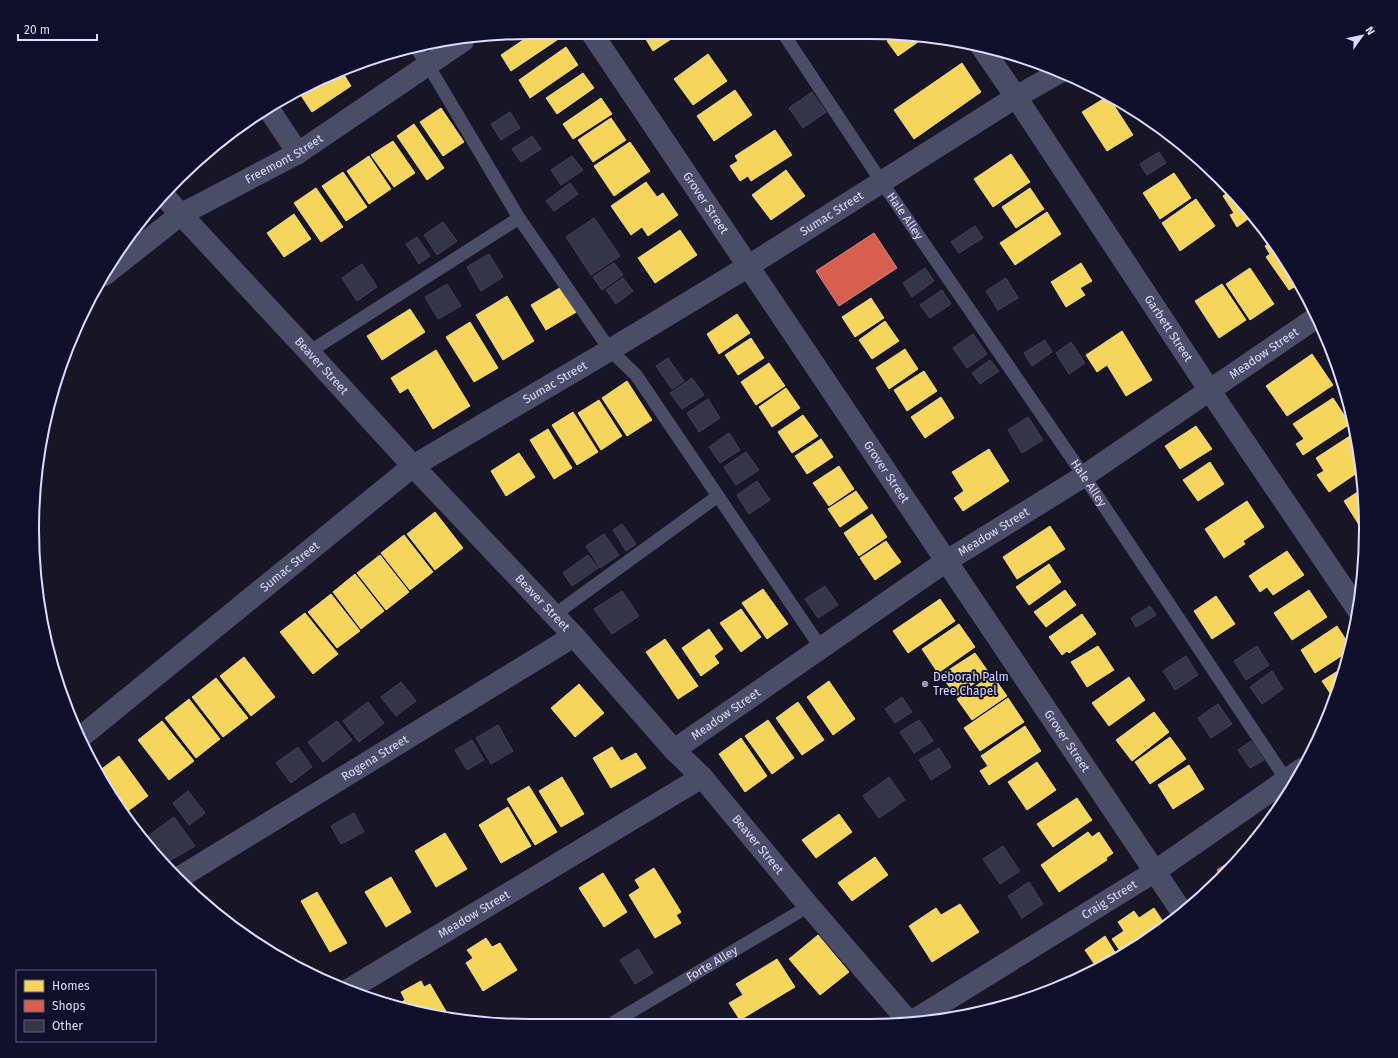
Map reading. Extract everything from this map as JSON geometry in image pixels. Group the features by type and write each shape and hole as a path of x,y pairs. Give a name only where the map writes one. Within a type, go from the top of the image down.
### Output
{"street":[{"name":"Grover Street","path":"595,39 945,562 1179,908"},
{"name":"Freemont Street","path":"117,265 180,215 298,153 459,44"},
{"name":"Garbett Street","path":"986,53 1210,391 1353,603"},
{"name":"Sumac Street","path":"84,734 413,466 747,267 881,181 1016,97 1055,75"},
{"path":"271,113 298,153"},
{"name":"Beaver Street","path":"167,200 413,466 574,636 674,750 702,777 809,906 906,1018"},
{"name":"Meadow Street","path":"674,750 945,562 1084,476 1312,320"},
{"name":"Rogena Street","path":"183,875 574,636"},
{"name":"Meadow Street","path":"354,987 702,777"},
{"name":"Craig Street","path":"919,1016 1154,872 1288,783"}],"lane":[{"name":"Hale Alley","path":"787,39 881,181 1291,777"},
{"path":"418,52 518,218 610,350 636,375 821,648"},
{"path":"309,352 518,218"},
{"path":"554,615 718,496"},
{"name":"Forte Alley","path":"619,1019 809,906"}],"building: Homes":[{"path":"524,39 559,39 511,71 501,55"},
{"path":"646,39 671,39 653,51"},
{"path":"889,40 918,42 898,56 887,41"},
{"path":"566,47 578,65 530,98 519,80"},
{"path":"708,54 727,81 693,105 674,79"},
{"path":"962,63 981,92 914,139 894,110"},
{"path":"583,73 594,88 557,114 546,98"},
{"path":"344,75 351,86 312,112 301,96"},
{"path":"735,90 752,115 714,141 697,116"},
{"path":"601,98 612,114 573,139 563,124"},
{"path":"1103,99 1114,105 1133,135 1107,151 1082,112"},
{"path":"441,108 464,142 443,156 420,122"},
{"path":"611,118 626,140 593,162 578,140"},
{"path":"414,124 444,168 427,180 397,136"},
{"path":"775,130 792,155 751,181 748,176 740,181 730,166 738,161 735,156"},
{"path":"393,141 415,173 394,187 371,155"},
{"path":"630,142 650,171 614,196 594,166"},
{"path":"1011,154 1030,182 993,207 974,179"},
{"path":"369,156 391,189 369,204 347,171"},
{"path":"786,170 805,196 771,220 752,195"},
{"path":"343,172 367,207 346,221 322,186"},
{"path":"1174,173 1191,198 1160,219 1143,193"},
{"path":"646,182 657,197 663,193 678,215 648,236 642,227 631,235 611,206"},
{"path":"316,188 343,227 321,242 294,203"},
{"path":"1030,188 1044,209 1016,228 1002,207"},
{"path":"1226,194 1248,219 1237,227 1230,215 1234,213 1223,196"},
{"path":"1196,199 1215,226 1180,251 1162,223"},
{"path":"1047,212 1061,234 1015,265 1000,243"},
{"path":"294,214 311,239 284,257 267,233"},
{"path":"680,230 697,255 655,283 638,258"},
{"path":"1267,244 1294,287 1289,290 1266,257 1270,254 1265,246"},
{"path":"1081,263 1092,281 1080,288 1085,295 1066,307 1051,282"},
{"path":"1250,268 1274,304 1250,320 1226,284"},
{"path":"1222,284 1246,320 1219,338 1195,301"},
{"path":"563,286 578,311 546,330 531,305"},
{"path":"507,296 534,341 503,360 476,315"},
{"path":"871,298 884,318 855,337 842,317"},
{"path":"410,309 425,332 382,360 367,336"},
{"path":"737,314 750,333 719,354 707,334"},
{"path":"885,321 899,341 872,359 859,340"},
{"path":"470,322 498,368 474,382 446,337"},
{"path":"1122,331 1152,380 1126,396 1107,365 1097,372 1086,355"},
{"path":"751,338 764,358 738,375 725,355"},
{"path":"905,349 918,369 889,389 876,368"},
{"path":"436,350 470,406 433,429 408,388 400,393 391,378"},
{"path":"1312,354 1333,385 1287,416 1266,386"},
{"path":"769,363 785,386 756,405 741,382"},
{"path":"924,371 937,391 907,411 894,390"},
{"path":"627,381 652,420 627,436 602,398"},
{"path":"786,388 800,408 772,427 759,407"},
{"path":"941,397 954,418 925,438 911,417"},
{"path":"1333,398 1346,418 1348,425 1303,455 1296,444 1304,439 1293,424"},
{"path":"599,400 622,436 601,450 578,413"},
{"path":"573,412 598,452 577,465 552,425"},
{"path":"803,415 818,436 792,453 778,432"},
{"path":"1196,426 1212,449 1180,469 1165,446"},
{"path":"548,429 572,468 554,479 530,440"},
{"path":"1350,436 1356,474 1329,492 1317,475 1324,471 1316,458"},
{"path":"821,439 833,457 807,474 795,456"},
{"path":"989,449 1009,481 963,511 954,498 964,491 952,472"},
{"path":"519,453 535,477 506,496 491,471"},
{"path":"1210,462 1224,484 1198,501 1183,480"},
{"path":"839,466 854,489 829,506 813,483"},
{"path":"856,491 868,508 840,527 828,509"},
{"path":"1358,492 1359,525 1344,501"},
{"path":"1247,501 1264,527 1243,541 1245,544 1224,558 1205,529"},
{"path":"435,512 463,548 435,570 407,534"},
{"path":"872,514 887,537 859,556 844,533"},
{"path":"1050,526 1065,549 1017,579 1003,557"},
{"path":"404,535 433,572 410,590 381,553"},
{"path":"886,541 901,562 875,580 860,558"},
{"path":"1287,551 1304,575 1273,595 1267,587 1260,592 1249,576"},
{"path":"380,555 409,592 386,610 357,573"},
{"path":"1049,564 1061,582 1029,605 1016,587"},
{"path":"355,574 384,611 361,629 333,592"},
{"path":"763,589 788,624 767,639 742,603"},
{"path":"1065,590 1076,605 1046,627 1034,612"},
{"path":"1309,590 1327,617 1292,640 1274,613"},
{"path":"331,594 360,631 337,648 308,612"},
{"path":"1216,596 1235,624 1212,639 1194,611"},
{"path":"940,599 955,621 908,653 893,631"},
{"path":"741,609 761,637 741,652 720,623"},
{"path":"305,613 338,654 313,674 280,632"},
{"path":"1082,614 1096,634 1069,653 1067,651 1062,655 1049,637"},
{"path":"959,624 975,647 938,673 922,649"},
{"path":"1337,626 1346,640 1342,655 1315,673 1301,650"},
{"path":"709,629 723,649 714,656 719,663 701,676 682,648"},
{"path":"665,639 698,686 678,699 646,652"},
{"path":"1098,646 1114,670 1087,687 1071,662"},
{"path":"975,653 989,673 956,696 941,675"},
{"path":"244,657 275,697 251,716 220,676"},
{"path":"1338,671 1331,694 1322,681"},
{"path":"992,675 1007,696 972,720 957,699"},
{"path":"1129,677 1145,700 1109,726 1092,703"},
{"path":"216,678 248,718 223,737 192,697"},
{"path":"829,681 855,719 833,735 807,697"},
{"path":"579,684 604,713 575,737 551,708"},
{"path":"1008,698 1024,722 980,751 964,728"},
{"path":"189,699 220,739 196,758 165,718"},
{"path":"798,702 824,740 802,755 776,718"},
{"path":"1154,712 1169,732 1132,761 1116,740"},
{"path":"768,720 794,758 772,774 745,736"},
{"path":"162,721 194,761 169,780 138,740"},
{"path":"1025,726 1041,751 989,785 980,771 988,766 981,756"},
{"path":"1170,737 1186,759 1150,784 1135,762"},
{"path":"741,738 767,776 745,792 719,754"},
{"path":"612,747 621,761 636,753 646,768 611,788 593,758"},
{"path":"119,756 148,796 129,811 102,769"},
{"path":"1037,762 1056,790 1027,810 1008,782"},
{"path":"1189,765 1204,789 1173,809 1158,785"},
{"path":"562,777 584,814 561,827 539,791"},
{"path":"529,786 557,832 535,845 507,799"},
{"path":"1077,798 1092,820 1053,847 1037,824"},
{"path":"508,807 531,846 501,863 479,825"},
{"path":"839,814 852,832 816,858 802,840"},
{"path":"1088,832 1092,837 1099,832 1113,853 1106,858 1107,860 1059,892 1041,865"},
{"path":"445,833 467,869 436,887 415,851"},
{"path":"875,857 888,875 852,901 838,883"},
{"path":"654,868 681,912 676,915 681,923 655,938 629,895 640,888 635,880"},
{"path":"603,873 627,912 604,927 579,888"},
{"path":"391,877 411,912 386,927 365,892"},
{"path":"317,892 347,943 330,952 301,901"},
{"path":"960,904 979,932 932,962 909,926 936,908 941,915"},
{"path":"1154,908 1163,921 1119,950 1112,939 1124,931 1118,922 1134,911 1139,918"},
{"path":"818,935 849,972 820,995 789,959"},
{"path":"1105,936 1115,952 1094,964 1085,950"},
{"path":"486,938 492,947 500,943 517,970 483,991 466,963 473,958 467,950"},
{"path":"777,959 795,987 739,1019 729,1003 743,995 736,984"},
{"path":"421,981 424,987 430,984 446,1012 402,1002 405,1000 401,992"}],"building: Shops":[{"path":"874,233 897,268 839,306 816,271"}],"building: Other":[{"path":"812,92 826,112 803,128 789,108"},
{"path":"510,112 520,128 501,140 491,124"},
{"path":"532,136 541,149 521,162 512,149"},
{"path":"1159,152 1166,163 1147,175 1140,164"},
{"path":"572,156 583,170 561,185 551,170"},
{"path":"570,183 578,194 554,211 546,201"},
{"path":"594,218 620,256 591,275 566,237"},
{"path":"443,222 457,241 437,255 424,235"},
{"path":"975,226 983,238 959,253 951,242"},
{"path":"417,237 430,256 419,264 406,244"},
{"path":"489,254 503,277 481,291 467,267"},
{"path":"614,263 623,275 602,290 593,277"},
{"path":"362,264 377,287 357,301 342,278"},
{"path":"925,268 934,281 912,297 903,283"},
{"path":"623,278 633,291 616,304 606,290"},
{"path":"1006,278 1018,298 998,310 986,291"},
{"path":"447,284 461,306 438,319 425,297"},
{"path":"942,290 951,304 930,318 920,305"},
{"path":"973,334 987,354 967,368 953,348"},
{"path":"1045,340 1052,352 1032,366 1024,353"},
{"path":"1071,342 1085,363 1069,374 1056,353"},
{"path":"668,358 684,381 672,389 656,366"},
{"path":"990,360 999,371 980,384 972,373"},
{"path":"692,378 704,395 682,409 670,393"},
{"path":"708,399 720,418 699,432 687,413"},
{"path":"1028,417 1043,440 1022,453 1008,430"},
{"path":"729,433 740,450 720,463 709,447"},
{"path":"746,452 759,470 736,485 724,467"},
{"path":"757,481 770,500 749,514 737,495"},
{"path":"622,524 636,544 626,551 613,530"},
{"path":"604,534 619,555 600,568 586,546"},
{"path":"588,555 598,568 572,586 563,573"},
{"path":"825,586 838,605 818,618 805,599"},
{"path":"622,591 639,616 612,634 594,609"},
{"path":"1150,606 1156,615 1136,627 1131,618"},
{"path":"1257,646 1269,665 1246,680 1234,661"},
{"path":"1186,656 1198,675 1175,690 1163,671"},
{"path":"1272,671 1283,689 1262,704 1250,687"},
{"path":"401,682 416,701 396,716 381,697"},
{"path":"902,697 912,712 895,723 885,709"},
{"path":"368,702 384,723 359,742 343,721"},
{"path":"1218,704 1232,724 1211,738 1198,718"},
{"path":"919,720 933,741 914,753 900,732"},
{"path":"337,721 352,740 323,762 308,742"},
{"path":"498,725 513,751 491,764 476,738"},
{"path":"472,740 484,760 467,770 455,750"},
{"path":"1251,741 1264,760 1250,768 1238,750"},
{"path":"298,747 312,767 291,783 276,763"},
{"path":"939,748 951,767 931,780 919,760"},
{"path":"889,777 905,800 879,818 863,796"},
{"path":"188,791 205,813 189,825 173,803"},
{"path":"354,813 364,832 341,844 331,826"},
{"path":"174,817 195,846 169,861 148,836"},
{"path":"1003,846 1020,871 1000,884 983,859"},
{"path":"1029,882 1043,904 1022,918 1008,896"},
{"path":"638,949 653,973 635,984 620,960"}],"place":[{"name":"Deborah Palm Tree Chapel","path":"925,684"}]}
